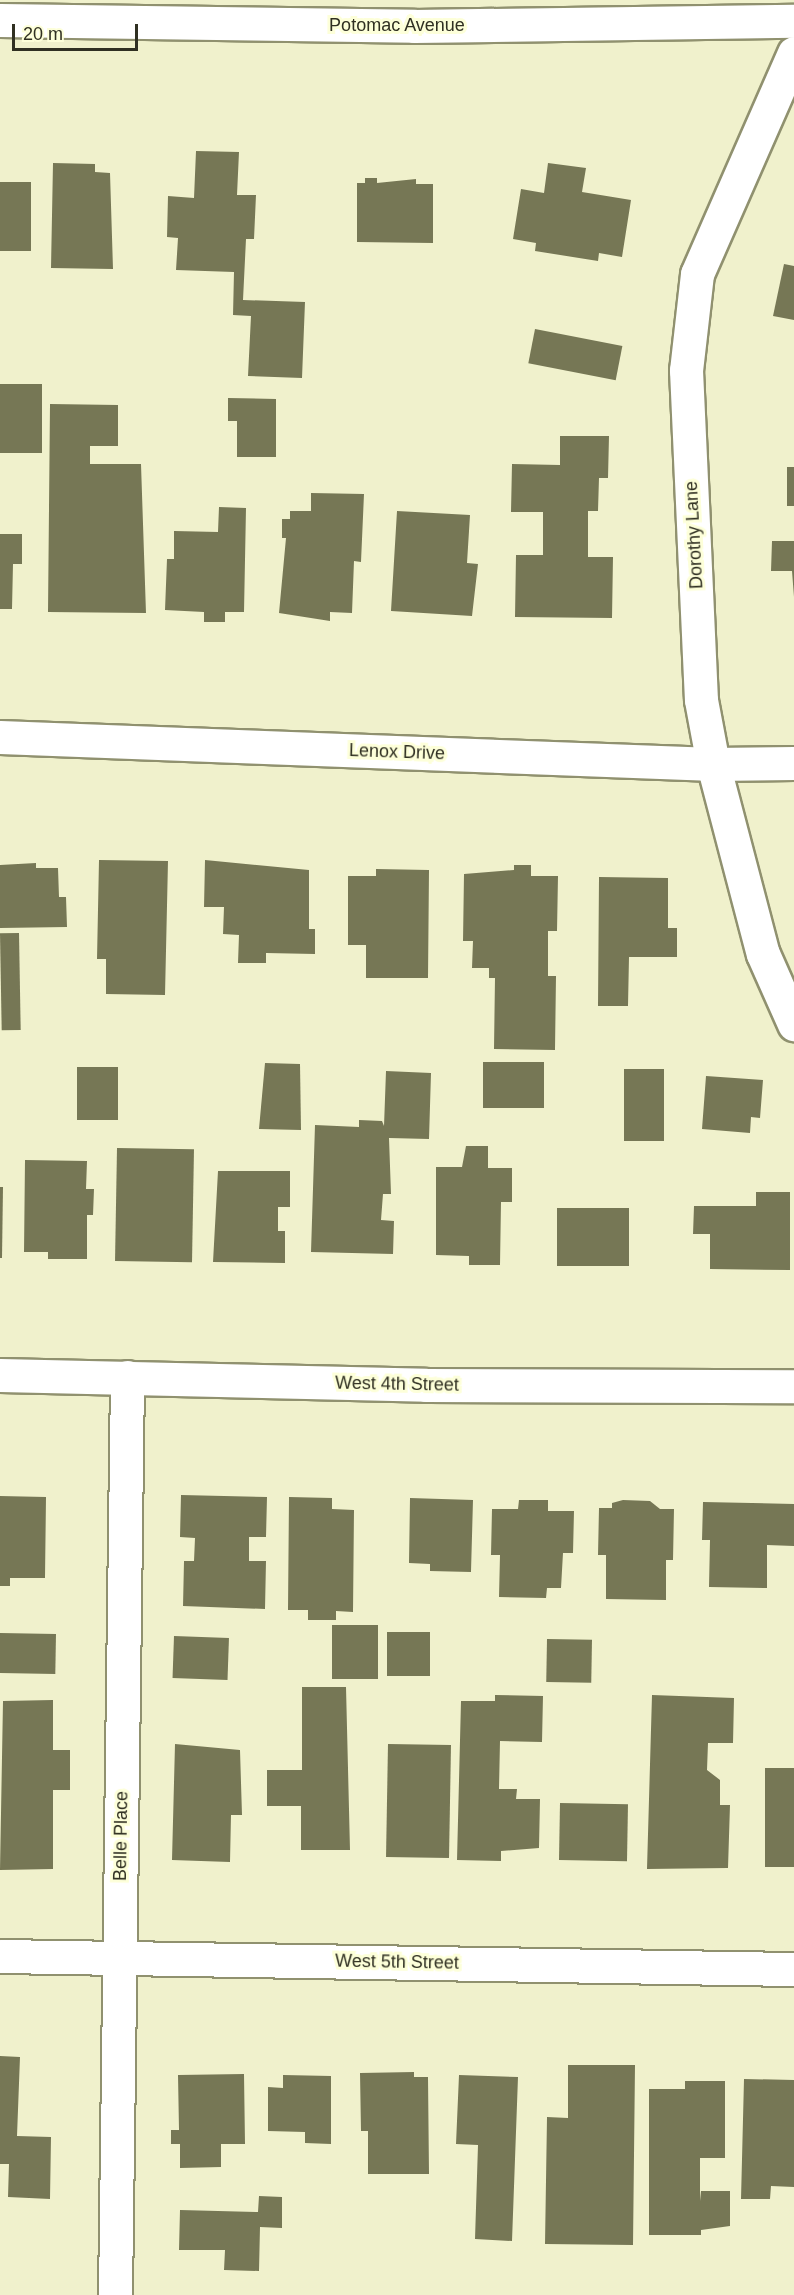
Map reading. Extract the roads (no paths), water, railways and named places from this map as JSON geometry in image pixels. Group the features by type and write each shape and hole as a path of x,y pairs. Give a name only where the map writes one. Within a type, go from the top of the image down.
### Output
{"street":[{"path":"502,24 550,0"},
{"name":"Potomac Avenue","path":"0,20 502,24 794,21"},
{"name":"Dorothy Lane","path":"794,53 697,274 686,370 701,700 712,764 763,954 794,1024"},
{"name":"Lenox Drive","path":"0,737 712,764 794,763"},
{"name":"West 4th Street","path":"0,1375 426,1385 794,1386"},
{"name":"Belle Place","path":"115,2295 127,1377"},
{"name":"West 5th Street","path":"0,1956 794,1969"}]}
